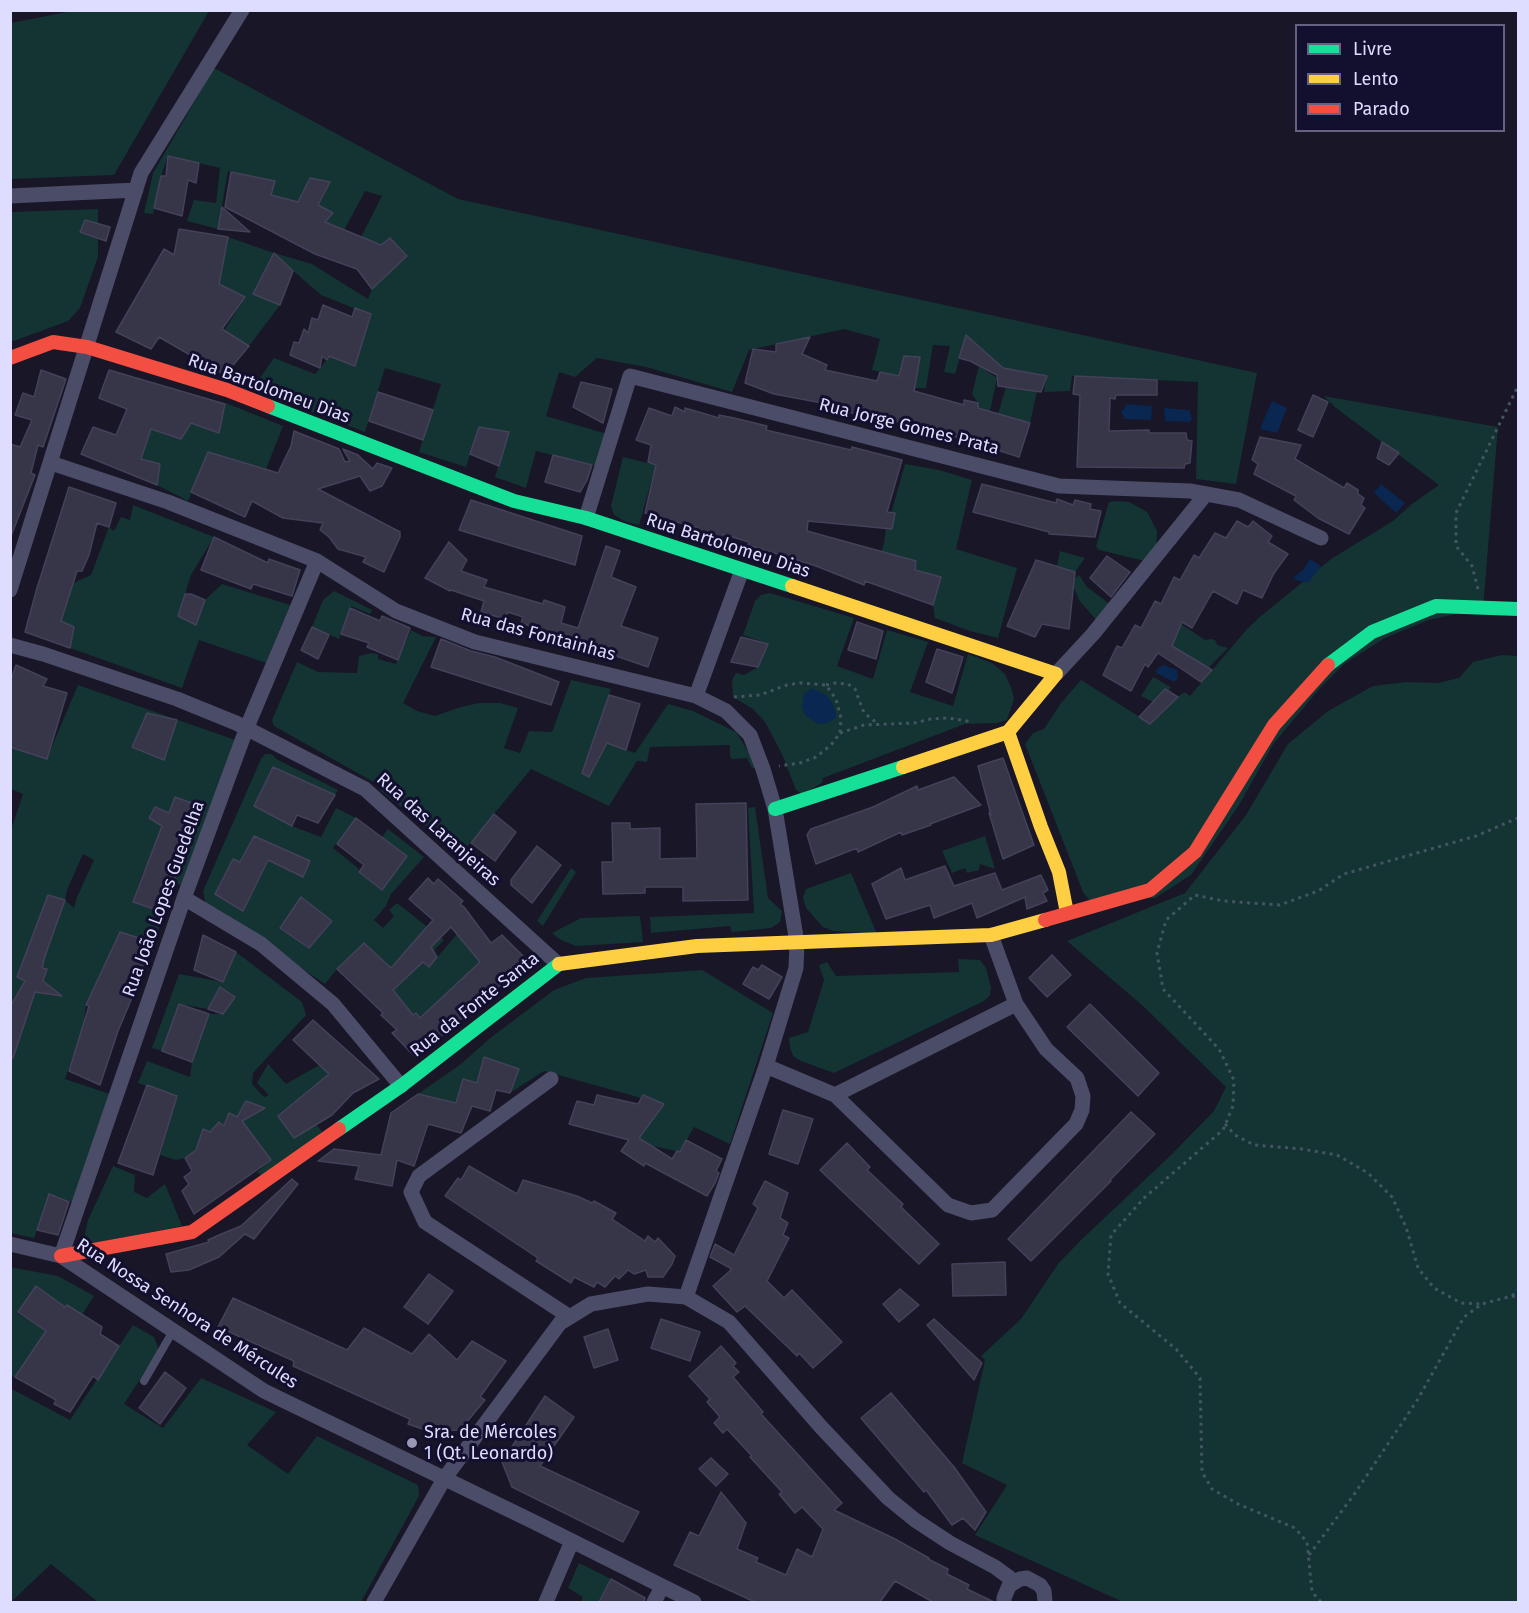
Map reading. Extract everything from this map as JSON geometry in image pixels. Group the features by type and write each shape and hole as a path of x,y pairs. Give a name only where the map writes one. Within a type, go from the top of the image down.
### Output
{"street":[{"path":"10,591 141,173 242,10"},
{"path":"10,196 136,190"},
{"name":"Rua Bartolomeu Dias","path":"10,358 53,342 87,347 227,390 514,501 586,518 1056,674"},
{"name":"Rua Jorge Gomes Prata","path":"586,518 630,376 1059,486 1190,491 1239,500 1321,538"},
{"name":"Rua das Fontainhas","path":"51,463 168,502 318,561 396,611 475,642 696,696 726,711 750,735 775,809 797,943 796,968 766,1066 686,1297"},
{"path":"775,809 1008,732 1093,634 1206,494"},
{"name":"Rua João Lopes Guedelha","path":"61,1256 184,898 247,727 318,561"},
{"path":"696,696 742,570"},
{"name":"Rua da Fonte Santa","path":"61,1256 192,1232 401,1086 558,964 697,946 991,935 1150,890 1195,852 1274,725 1328,664 1372,632 1436,606 1518,609"},
{"name":"Rua das Laranjeiras","path":"10,645 177,699 247,727 365,789 558,964"},
{"path":"1008,732 1059,872 1067,913"},
{"path":"184,898 261,944 333,1004 401,1086"},
{"path":"766,1066 835,1095 948,1205 971,1213 992,1210 1076,1124 1082,1110 1083,1096 1077,1078 1046,1049 1016,1004 991,935"},
{"path":"835,1095 1016,1004"},
{"path":"551,1079 419,1176 411,1192 424,1222 570,1317"},
{"name":"Rua Nossa Senhora de Mércules","path":"10,1244 61,1256 264,1391 694,1602"},
{"path":"374,1602 444,1479 560,1323 591,1304 648,1294 686,1297 729,1322 821,1427 888,1498 915,1520 950,1543 995,1567 1014,1581"},
{"path":"546,1602 572,1541"},
{"path":"1004,1602 1005,1591 1014,1581 1027,1578 1034,1581 1044,1591 1045,1602"},
{"path":"654,1602 662,1587"}],"lane":[{"path":"144,1381 173,1331"}],"path":[{"path":"1483,608 1472,566 1456,546 1456,513 1518,386"},
{"path":"726,711 733,697 760,695 787,685 848,684 855,688 864,713 879,725"},
{"path":"763,769 800,763 816,757 831,745 840,733 841,718 836,699 826,685"},
{"path":"840,733 864,725 914,723 931,719 957,720 970,724 978,742"},
{"path":"1321,1602 1312,1592 1307,1542 1295,1527 1238,1504 1212,1489 1202,1472 1200,1378 1176,1349 1120,1303 1108,1274 1111,1235 1144,1198 1222,1130 1233,1106 1234,1080 1219,1049 1163,989 1156,953 1166,920 1195,895 1223,901 1280,905 1318,891 1344,874 1476,837 1518,818"},
{"path":"1225,1124 1235,1135 1254,1145 1337,1155 1368,1173 1392,1197 1406,1227 1418,1268 1434,1288 1461,1303 1482,1304 1512,1296 1518,1297"},
{"path":"1512,1296 1518,1290"},
{"path":"1308,1557 1353,1496 1418,1399 1464,1317 1482,1304"}],"green space":[{"path":"72,11 209,11 114,175 11,179 11,23"},
{"path":"214,68 458,199 1257,373 1236,484 1196,479 1198,382 1072,376 1070,391 1044,392 1046,376 1003,368 966,336 955,374 944,372 950,346 933,345 926,388 915,388 920,357 904,356 899,376 872,370 880,339 844,329 749,350 732,392 646,367 597,358 575,377 559,372 546,416 607,434 597,466 536,451 526,488 495,477 509,432 479,427 466,467 419,452 441,384 385,368 365,432 257,391 255,385 274,358 315,374 330,356 355,366 371,315 321,295 274,254 253,294 280,305 249,346 224,331 245,297 217,283 228,237 312,264 368,299 372,289 407,257 390,238 380,246 361,237 382,196 365,191 342,234 328,230 326,221 333,213 318,205 330,182 310,178 293,213 281,198 271,195 275,181 228,171 218,229 187,221 194,200 216,203 220,168 168,156 153,214 144,213 153,173"},
{"path":"98,209 98,257 80,308 68,321 11,342 11,212"},
{"path":"979,366 997,378 989,416 978,411 978,403 972,394"},
{"path":"1006,387 1037,391 1030,423 998,414"},
{"path":"1324,396 1498,427 1483,608 1429,620 1385,638 1344,664 1321,687 1274,743 1239,805 1191,875 1155,898 1089,900 1083,892 1025,744 1033,733 1044,729 1061,703 1081,680 1151,724 1177,697 1185,692 1190,696 1261,616 1331,559 1393,521 1439,485 1336,408"},
{"path":"226,403 283,426 266,469 239,461 239,469 207,454 188,501 157,485 160,465 141,459 148,439 143,427 181,439 191,423 219,432"},
{"path":"623,457 656,465 639,525 626,522 614,515 611,506"},
{"path":"905,464 939,470 972,480 956,549 1017,568 998,638 970,631 935,618 933,605 941,577 915,570 916,561 881,586 871,583 884,543 886,528 892,528 895,514 891,513"},
{"path":"1109,502 1129,502 1147,512 1157,531 1156,554 1149,562 1099,550 1096,546"},
{"path":"133,505 214,537 191,575 178,616 196,625 205,600 222,584 290,605 266,663 199,640 182,688 70,648 74,627 61,621 71,584 91,575 109,527 114,531 121,517 130,520"},
{"path":"1060,551 1085,558 1075,572 1057,566"},
{"path":"1079,575 1087,587 1111,605 1097,621 1079,600 1071,581"},
{"path":"334,591 372,610 370,614 351,606 339,639 312,627 323,600"},
{"path":"770,593 854,618 837,666 873,679 887,630 928,642 910,692 953,706 968,654 992,663 1005,674 1012,690 1014,699 1007,720 997,723 965,724 823,778 822,783 802,794 796,790 782,754 765,722 753,709 733,697 732,680 736,673 744,675 758,667 768,644 743,635 755,601 761,595"},
{"path":"1181,624 1205,640 1212,639 1217,645 1228,648 1208,668 1172,646"},
{"path":"411,630 422,636 436,637 403,703 417,711 435,716 479,703 500,703 518,708 504,748 520,753 529,731 552,732 571,680 611,689 588,757 598,760 607,743 635,753 668,704 693,711 736,732 758,767 752,768 747,758 732,759 730,745 650,747 647,762 637,761 609,806 531,769 461,854 381,791 379,785 274,726 272,720 297,662 318,672 357,673 359,656 371,653 378,654 378,659 396,664"},
{"path":"1502,655 1518,656 1518,1602 1123,1602 975,1535 1007,1485 962,1463 985,1360 981,1356 1021,1319 1058,1264 1214,1111 1226,1087 1143,1006 1067,941 1185,893 1246,815 1288,744 1328,711 1373,686 1405,682 1438,683 1459,678 1473,662"},
{"path":"1153,677 1171,687 1153,702 1141,696"},
{"path":"78,685 241,742 184,884 175,885 170,880 143,872 133,902 163,912 155,943 120,932 86,1005 83,1027 65,1079 110,1094 74,1203 49,1194 34,1238 11,1233 10,1051 15,1052 35,992 46,994 50,987 43,981 47,969 41,968 64,900 48,896 17,976 25,981 11,1006 11,830 23,794 11,789 11,753 25,700 47,758","holes":["175,797 202,807 180,866 152,851 162,826 149,818 155,807 169,813","83,854 94,860 74,908 65,900"]},
{"path":"265,754 271,754 278,760 338,790 335,795 273,767 254,806 292,826 321,837 336,808 356,818 333,848 382,890 382,837 388,829 424,857 391,894 386,906 374,920 383,928 394,916 389,910 397,903 444,940 433,951 407,950 429,967 457,934 480,962 420,1018 416,1013 411,1018 400,998 384,999 404,979 364,943 325,984 206,905 203,891"},
{"path":"755,807 768,898 782,911 780,922 771,928 732,932 730,926 651,933 650,917 754,913 748,808"},
{"path":"985,836 995,869 980,864 979,870 967,873 965,868 952,873 942,851"},
{"path":"571,868 576,872 543,926 537,921"},
{"path":"851,873 877,934 834,931 823,927 806,908 803,898 806,889"},
{"path":"640,916 643,942 576,946 561,940 552,933 581,918"},
{"path":"236,952 302,1002 306,1015 253,1073 252,1084 264,1097 269,1095 257,1083 268,1064 286,1084 323,1063 330,1073 278,1116 316,1124 324,1134 263,1177 257,1172 271,1160 237,1125 265,1108 246,1101 237,1117 229,1113 224,1126 219,1122 210,1132 203,1129 208,1142 185,1158 176,1160 160,1155 177,1096 138,1083 147,1061 190,1077 192,1062 209,1014 223,1014 235,997 220,987 208,1009 179,1004 162,1051 152,1048 179,974 223,982"},
{"path":"958,959 980,960 986,968 991,988 990,995 984,1001 834,1073 793,1056 789,1038 808,1032 824,980 819,965 827,962 836,976 959,972"},
{"path":"702,970 773,1013 730,1144 694,1127 680,1152 653,1146 634,1134 643,1095 641,1098 544,1071 510,1093 519,1069 484,1057 477,1083 463,1079 456,1103 418,1094 461,1064 489,1039 554,990 586,978"},
{"path":"113,1166 135,1175 134,1192 147,1198 165,1184 182,1226 93,1243 84,1238 88,1220"},
{"path":"10,1267 58,1276 94,1296 82,1315 67,1305 15,1377 10,1376 12,1369 10,1368","holes":["36,1287 54,1300 37,1325 17,1313"]},
{"path":"133,1325 154,1337 159,1350 124,1404 163,1428 201,1378 276,1412 247,1445 288,1474 317,1436 418,1485 419,1496 361,1602 98,1602 51,1564 11,1602 10,1388 70,1420"},
{"path":"579,1563 611,1579 599,1602 581,1602 583,1597 568,1588"}],"water":[{"path":"1272,401 1287,408 1277,433 1260,429"},
{"path":"1126,404 1152,406 1151,420 1124,419 1121,411"},
{"path":"1164,408 1189,410 1192,419 1190,422 1165,421"},
{"path":"1381,484 1405,503 1396,513 1374,493"},
{"path":"1310,559 1321,566 1308,583 1296,580 1294,577 1303,570"},
{"path":"1164,665 1177,670 1178,678 1174,682 1155,672"},
{"path":"812,688 826,695 831,701 836,718 824,724 816,723 805,715 802,707 804,694"}],"building":[{"path":"168,156 199,163 196,183 188,180 182,216 154,208 161,176 166,176"},
{"path":"231,172 275,181 271,195 298,202 310,178 330,182 318,205 333,213 325,222 381,245 390,238 407,256 372,289 357,269 315,254 225,207"},
{"path":"222,207 250,232 218,229"},
{"path":"85,220 110,227 106,241 80,232"},
{"path":"179,229 228,237 219,284 245,297 222,329 249,346 225,375 159,337 151,349 116,332 164,249 174,255"},
{"path":"274,253 293,271 280,305 253,294"},
{"path":"323,305 352,317 355,308 371,314 355,366 329,356 327,360 322,356 320,368 290,355 294,342 299,343 304,329 308,333 312,318 318,320"},
{"path":"966,335 1003,368 1047,376 1041,392 998,386 997,375 959,358"},
{"path":"810,337 802,354 827,365 825,370 877,381 880,372 899,376 904,356 920,357 914,391 964,405 964,400 978,403 978,408 1030,423 1019,457 938,431 937,437 907,428 908,424 852,413 833,407 833,405 774,394 745,383 753,349 776,352 776,344"},
{"path":"41,370 66,379 43,447 38,445 31,473 35,475 11,536 10,444 20,447 32,420 15,415 23,393 34,397"},
{"path":"109,370 225,404 219,433 191,423 181,439 151,429 141,459 160,464 157,485 81,454 93,427 116,435 127,409 99,398"},
{"path":"1075,376 1157,380 1157,395 1116,395 1115,399 1110,398 1109,431 1149,430 1149,433 1186,433 1187,440 1192,441 1190,463 1185,464 1184,468 1077,467 1080,395 1073,394"},
{"path":"581,382 612,389 603,423 573,407"},
{"path":"378,392 433,410 423,440 369,421"},
{"path":"1313,395 1328,402 1313,437 1298,430"},
{"path":"675,407 685,412 685,408 719,418 719,415 734,418 767,426 766,430 851,450 852,447 902,460 887,512 895,513 892,529 808,521 807,531 916,561 915,570 941,577 933,605 865,581 864,585 816,566 748,545 749,542 723,534 720,543 696,534 698,528 645,513 656,465 648,462 651,445 636,440 649,408 672,416"},
{"path":"479,427 509,432 499,466 470,454"},
{"path":"294,431 339,449 345,462 350,461 343,449 358,455 373,469 377,463 392,468 382,486 370,491 360,476 318,489 400,532 400,537 384,572 363,562 366,557 338,549 320,530 323,523 283,518 252,501 245,517 191,492 208,452 278,473 291,446"},
{"path":"1260,437 1301,445 1295,459 1344,488 1347,483 1358,490 1358,494 1364,498 1361,505 1365,508 1349,534 1318,518 1294,500 1296,496 1254,474 1258,464 1252,460"},
{"path":"1382,442 1399,453 1389,465 1377,458"},
{"path":"553,455 592,465 580,492 545,482"},
{"path":"982,484 1056,503 1057,499 1073,505 1075,500 1091,504 1090,509 1101,511 1095,537 1049,534 1049,532 973,512"},
{"path":"69,487 116,503 109,527 97,523 89,555 82,571 77,571 61,621 74,627 70,648 25,632"},
{"path":"471,500 582,536 575,565 459,530"},
{"path":"1237,521 1248,527 1253,521 1272,536 1268,542 1288,554 1274,573 1262,598 1243,590 1237,604 1213,591 1192,628 1182,622 1172,646 1212,670 1201,682 1158,653 1148,667 1145,664 1131,691 1103,675 1117,646 1122,648 1135,625 1141,628 1155,601 1161,604 1174,577 1180,580 1194,555 1199,558 1215,533 1226,538"},
{"path":"214,537 268,563 269,559 300,570 292,596 253,584 251,589 201,570"},
{"path":"449,542 467,560 461,571 487,580 484,587 543,604 544,600 565,607 561,623 578,628 606,546 620,551 611,577 636,587 621,626 658,638 648,667 521,623 523,617 508,612 505,619 481,612 484,601 450,591 425,578"},
{"path":"1107,556 1130,572 1111,597 1090,578"},
{"path":"1036,560 1075,572 1069,629 1042,624 1035,637 1007,626"},
{"path":"185,594 205,600 196,625 178,616"},
{"path":"350,608 380,621 382,616 410,628 398,660 367,647 369,643 341,634"},
{"path":"857,622 883,631 876,659 848,650"},
{"path":"312,627 329,635 318,659 301,650"},
{"path":"741,637 768,644 758,667 731,662"},
{"path":"441,639 559,682 551,705 431,667"},
{"path":"937,649 963,657 952,693 926,682"},
{"path":"16,665 47,679 43,686 67,693 47,759 10,747 10,683"},
{"path":"1165,689 1178,697 1150,724 1139,717"},
{"path":"609,695 640,704 626,750 607,743 589,777 582,773"},
{"path":"147,713 177,720 164,760 132,747"},
{"path":"1003,758 1034,845 1003,859 978,766"},
{"path":"273,767 335,795 318,823 297,815 292,826 254,806"},
{"path":"954,777 981,805 902,835 901,832 858,852 857,848 816,864 807,835 811,829 873,807 917,786 918,790"},
{"path":"175,797 203,807 163,912 133,902 162,826 149,818 155,807 169,813"},
{"path":"746,803 748,900 683,901 683,887 645,887 645,893 603,894 602,862 613,862 612,823 630,823 630,829 660,828 660,859 697,858 696,804"},
{"path":"494,814 516,832 495,861 471,843"},
{"path":"356,818 407,856 382,890 359,872 364,865 337,844"},
{"path":"254,836 310,861 303,877 268,860 243,911 215,894 233,859 240,862"},
{"path":"537,846 561,865 532,903 511,885 511,880"},
{"path":"945,866 954,886 995,873 1002,890 1041,875 1048,890 1043,893 1047,901 1027,909 1025,897 977,918 972,903 934,918 930,905 886,919 872,884 901,868 905,880"},
{"path":"428,878 434,884 438,879 463,901 460,904 491,943 502,935 528,961 416,1058 392,1033 397,1030 381,1015 383,1013 337,969 364,943 391,968 433,920 409,899","holes":["451,927 480,962 420,1018 416,1013 413,1015 393,990 423,962 429,967 437,957 431,947"]},
{"path":"48,895 65,900 45,956 42,968 47,969 43,981 62,996 35,992 13,1058 10,1058 10,1007 25,981 17,977"},
{"path":"301,897 332,921 309,948 280,928"},
{"path":"120,932 155,943 118,1031 100,1085 69,1071 89,1006 86,1005"},
{"path":"203,935 236,952 223,982 194,970"},
{"path":"1052,955 1071,975 1047,997 1029,978"},
{"path":"762,965 782,977 769,999 743,984 753,967 758,970"},
{"path":"220,987 235,997 223,1014 208,1009"},
{"path":"179,1004 209,1014 192,1062 162,1051"},
{"path":"1090,1004 1159,1073 1138,1096 1067,1027"},
{"path":"313,1020 379,1079 353,1093 332,1115 294,1138 278,1116 329,1074 293,1040"},
{"path":"484,1057 519,1069 510,1093 496,1090 490,1111 472,1106 461,1133 428,1124 414,1166 397,1160 392,1186 355,1179 359,1166 318,1161 334,1149 381,1155 391,1113 418,1094 456,1103 463,1079 477,1083"},
{"path":"147,1085 177,1096 153,1175 118,1163"},
{"path":"597,1095 638,1104 643,1095 664,1104 639,1138 672,1159 677,1151 680,1152 686,1140 722,1159 716,1171 719,1173 715,1183 707,1196 645,1163 644,1166 621,1151 629,1140 569,1124 577,1101 594,1105"},
{"path":"246,1101 265,1108 242,1121 271,1160 194,1214 182,1191 189,1184 184,1177 192,1171 185,1158 196,1150 203,1129 210,1132 219,1122 224,1126 229,1113 237,1117"},
{"path":"783,1110 813,1119 798,1164 769,1154"},
{"path":"1131,1112 1155,1134 1031,1261 1008,1239"},
{"path":"847,1143 870,1167 867,1170 903,1204 901,1207 939,1244 919,1264 820,1170"},
{"path":"469,1166 517,1194 523,1180 577,1196 592,1203 594,1201 616,1213 612,1219 645,1241 648,1236 655,1242 658,1238 675,1256 672,1264 663,1277 648,1277 646,1270 634,1274 628,1270 619,1279 615,1276 605,1287 597,1282 594,1287 574,1277 571,1283 536,1261 538,1258 445,1196 458,1178 461,1180"},
{"path":"292,1179 298,1184 254,1239 245,1234 219,1257 189,1270 171,1272 166,1254 209,1242 208,1240 241,1226"},
{"path":"765,1181 788,1193 780,1218 788,1223 783,1235 789,1238 767,1281 784,1298 792,1290 842,1342 813,1368 799,1353 797,1356 745,1306 737,1312 713,1286 732,1269 710,1257 715,1244 734,1255 758,1208 753,1204"},
{"path":"49,1194 69,1202 58,1235 37,1230"},
{"path":"1005,1262 1006,1295 953,1296 952,1264"},
{"path":"429,1274 453,1291 428,1324 404,1307"},
{"path":"36,1286 65,1307 67,1305 102,1327 100,1334 119,1346 98,1380 93,1376 70,1412 54,1404 56,1400 15,1377 46,1331 18,1312"},
{"path":"900,1289 919,1305 899,1322 883,1304"},
{"path":"233,1298 347,1350 364,1328 412,1354 429,1334 457,1360 472,1341 506,1361 480,1397 485,1400 460,1430 428,1431 408,1424 410,1419 293,1366 294,1361 218,1327"},
{"path":"661,1319 700,1332 690,1361 651,1348"},
{"path":"934,1319 982,1363 974,1380 927,1325"},
{"path":"608,1329 618,1360 594,1368 584,1337"},
{"path":"721,1346 736,1363 733,1366 739,1372 733,1377 763,1412 761,1414 842,1503 834,1510 929,1558 948,1569 947,1574 969,1585 967,1589 994,1602 933,1602 895,1581 880,1602 755,1602 674,1565 690,1532 699,1536 721,1492 746,1523 737,1549 758,1558 756,1562 786,1575 797,1549 812,1557 823,1529 802,1507 795,1513 779,1494 782,1492 750,1457 752,1456 727,1429 723,1433 714,1423 720,1417 707,1402 710,1399 689,1376"},
{"path":"165,1372 186,1388 160,1424 139,1408"},
{"path":"891,1393 954,1467 986,1512 975,1530 963,1518 952,1525 926,1490 924,1492 861,1418"},
{"path":"545,1396 574,1417 540,1466 639,1512 623,1542 512,1487 502,1462"},
{"path":"711,1458 728,1474 716,1486 699,1469"},
{"path":"611,1579 645,1598 644,1602 599,1602"}],"traffic: fast":[{"path":"268,406 514,501 586,518 792,586"},
{"path":"1328,665 1372,632 1436,606 1518,609"},
{"path":"775,809 903,767"},
{"path":"339,1129 401,1086 559,964"}],"traffic: slow":[{"path":"792,586 1056,674 1008,732 903,767"},
{"path":"1008,732 1059,872 1067,913"},
{"path":"559,964 697,946 991,935 1045,920"}],"traffic: jam":[{"path":"10,358 53,342 87,347 227,390 268,406"},
{"path":"1045,920 1150,890 1195,852 1274,725 1328,665"},
{"path":"61,1256 192,1232 339,1129"}],"place":[{"name":"Sra. de Mércoles 1 (Qt. Leonardo)","path":"412,1443"}]}
